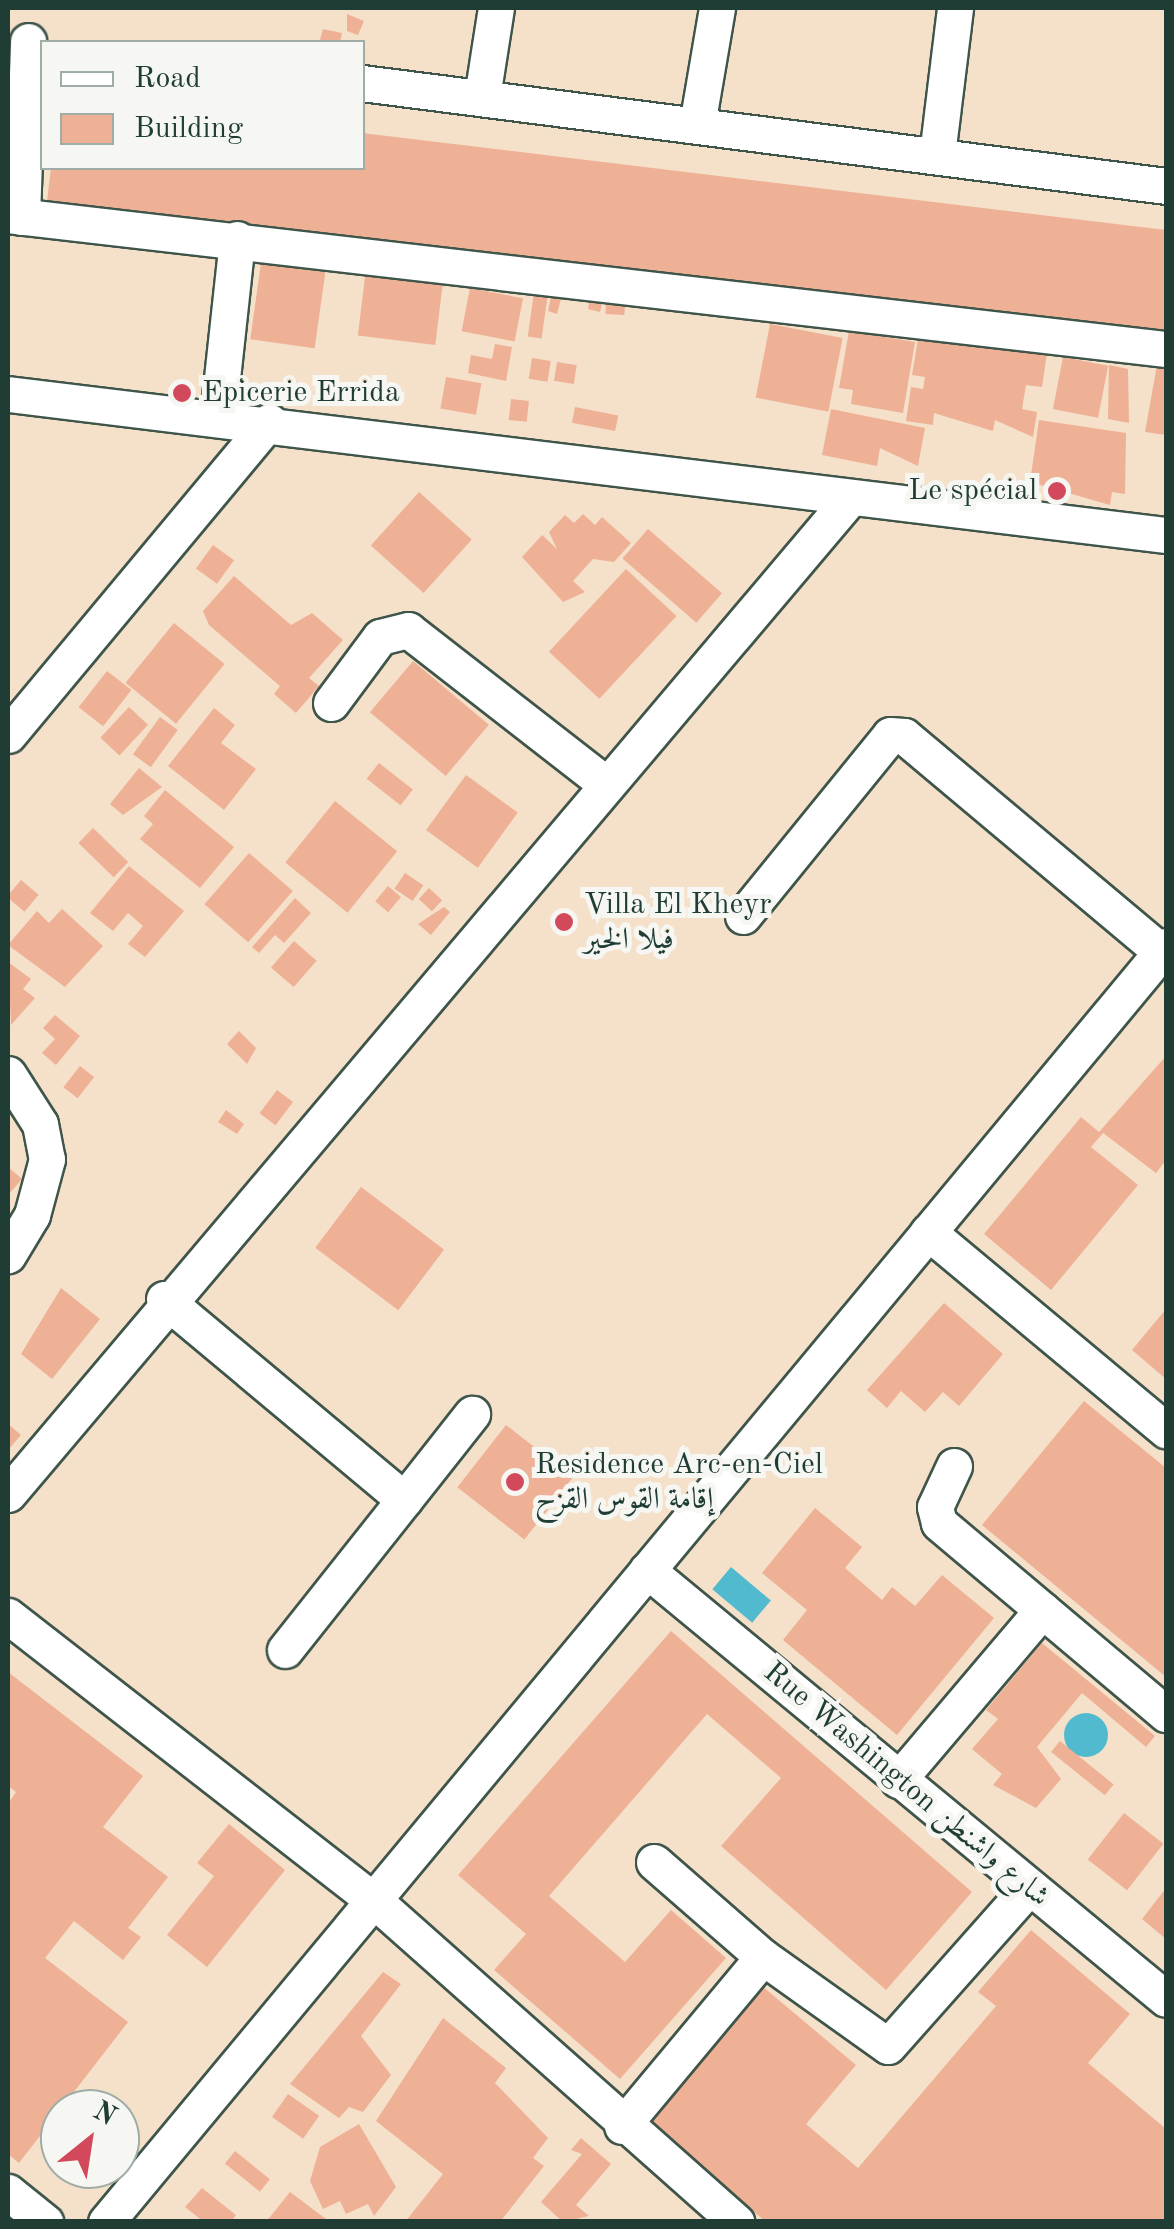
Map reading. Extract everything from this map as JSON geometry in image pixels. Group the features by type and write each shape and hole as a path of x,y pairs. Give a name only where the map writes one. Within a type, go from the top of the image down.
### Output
{"street":[{"path":"482,97 496,8"},
{"path":"698,126 717,8"},
{"path":"936,155 955,8"},
{"path":"26,41 15,216 1166,349"},
{"path":"365,82 1166,186"},
{"path":"218,415 238,239"},
{"path":"8,394 218,415 1166,535"},
{"path":"8,735 269,422"},
{"path":"8,1494 164,1298 850,498"},
{"path":"331,704 380,637 408,630 607,785"},
{"path":"106,2222 376,1902 1164,949 904,736 890,736 743,916"},
{"path":"8,1074 40,1124 47,1159 8,1255"},
{"path":"928,1232 1166,1430"},
{"path":"164,1298 404,1500"},
{"path":"285,1650 472,1414"},
{"path":"954,1466 934,1516 1166,1714"},
{"name":"Rue Washington شارع واشنطن","path":"648,1570 1166,1999"},
{"path":"898,1780 1042,1610"},
{"path":"8,1616 376,1902 622,2126 737,2222"},
{"path":"654,1862 764,1957 888,2046 1029,1887"},
{"path":"622,2126 764,1957"},
{"path":"8,2192 45,2222"}],"water":[{"path":"731,1567 771,1600 752,1623 712,1589"},
{"path":"1086,1713 1101,1720 1108,1735 1101,1750 1086,1757 1071,1750 1064,1735 1071,1720"}],"building":[{"path":"347,14 364,21 358,35 347,31"},
{"path":"323,29 342,33 340,40 320,40"},
{"path":"365,133 1166,230 1166,337 47,201 51,170 365,170"},
{"path":"261,263 325,272 315,348 250,339"},
{"path":"366,269 443,279 435,345 358,336"},
{"path":"470,288 523,298 515,341 462,331"},
{"path":"534,292 548,294 542,339 528,337"},
{"path":"552,292 562,295 557,314 548,311"},
{"path":"590,298 603,300 600,312 588,309"},
{"path":"606,303 625,304 624,315 605,314"},
{"path":"770,324 843,338 828,412 756,398"},
{"path":"849,331 915,342 903,413 851,404 853,390 839,388"},
{"path":"919,333 1047,353 1042,387 1026,385 1022,409 1037,412 1033,437 995,420 993,431 934,413 933,425 906,421 911,387 923,389 925,377 912,375"},
{"path":"495,344 512,347 506,381 468,373 471,355 492,359"},
{"path":"1063,357 1108,366 1098,418 1053,409"},
{"path":"532,358 551,361 547,382 529,379"},
{"path":"557,362 577,365 574,384 554,381"},
{"path":"1109,365 1128,369 1129,423 1108,419"},
{"path":"1157,365 1166,366 1166,435 1145,432"},
{"path":"446,377 481,383 476,415 440,409"},
{"path":"511,399 529,401 527,422 509,420"},
{"path":"575,407 618,415 615,431 572,423"},
{"path":"831,409 925,428 918,466 880,448 877,466 822,455"},
{"path":"1039,420 1126,433 1125,494 1112,492 1110,505 1030,482"},
{"path":"419,492 472,540 424,593 371,546"},
{"path":"583,514 595,525 602,517 631,543 614,562 593,559 573,581 585,592 563,602 522,557 542,535 557,549 549,532 565,515 574,523"},
{"path":"648,529 722,593 696,623 622,558"},
{"path":"213,545 234,560 217,584 196,568"},
{"path":"626,569 676,616 599,699 549,652"},
{"path":"234,576 291,625 312,613 343,640 309,678 319,686 296,713 274,694 280,686 209,625 203,611"},
{"path":"174,623 225,664 176,724 126,683"},
{"path":"413,661 489,725 446,776 370,712"},
{"path":"107,671 131,690 103,726 79,707"},
{"path":"129,707 148,725 119,755 100,738"},
{"path":"214,708 235,725 221,743 256,769 224,810 168,766"},
{"path":"160,717 178,730 151,767 133,754"},
{"path":"379,763 413,789 401,805 367,779"},
{"path":"139,768 162,787 123,815 110,804"},
{"path":"466,775 518,813 478,868 426,830"},
{"path":"165,790 234,847 200,888 140,839 153,824 144,816"},
{"path":"335,801 397,851 347,913 285,862"},
{"path":"93,828 128,862 114,877 78,843"},
{"path":"249,853 293,891 248,942 204,904"},
{"path":"129,866 184,911 145,957 128,944 143,926 128,913 113,931 90,913"},
{"path":"405,873 423,885 413,901 394,889"},
{"path":"21,880 39,895 24,912 8,898"},
{"path":"388,886 401,897 388,912 375,901"},
{"path":"429,888 442,900 432,911 419,899"},
{"path":"295,898 311,913 284,943 275,935 259,953 252,947"},
{"path":"444,907 450,912 431,935 418,924"},
{"path":"62,909 103,946 65,987 8,945 37,911 49,923"},
{"path":"294,941 317,961 294,987 271,967"},
{"path":"8,962 31,979 23,989 35,998 11,1025"},
{"path":"55,1015 80,1036 56,1065 42,1053 55,1039 43,1028"},
{"path":"239,1031 256,1048 247,1064 227,1044"},
{"path":"1166,1056 1166,1160 1156,1173 1103,1133 1091,1147 1138,1185 1051,1290 984,1234 1081,1117 1099,1132"},
{"path":"80,1066 94,1077 78,1098 63,1087"},
{"path":"277,1090 293,1102 276,1125 260,1113"},
{"path":"226,1110 244,1124 237,1134 218,1122"},
{"path":"8,1167 22,1179 8,1195"},
{"path":"361,1187 444,1250 398,1310 315,1248"},
{"path":"61,1288 100,1319 52,1379 21,1354"},
{"path":"944,1303 1003,1354 959,1406 943,1392 925,1412 901,1391 887,1408 867,1390"},
{"path":"1166,1309 1166,1379 1132,1350"},
{"path":"1084,1401 1166,1468 1166,1677 982,1525"},
{"path":"8,1424 21,1435 8,1450"},
{"name":"Residence Arc-en-Ciel إقامة القوس القزح","path":"506,1425 573,1477 524,1540 457,1487"},
{"path":"815,1508 862,1547 845,1568 882,1600 892,1587 915,1606 942,1575 994,1618 897,1735 783,1640 807,1610 762,1573"},
{"path":"671,1631 972,1892 886,1990 721,1846 781,1778 707,1714 549,1896 625,1962 671,1910 726,1958 620,2079 494,1970 526,1934 458,1875"},
{"path":"1042,1643 1155,1736 1146,1747 1082,1693 1037,1747 1061,1779 1036,1808 993,1785 1002,1774 972,1749 998,1719 986,1710"},
{"path":"8,1672 143,1776 103,1827 168,1877 128,1928 141,1937 123,1960 74,1921 45,1958 128,2022 76,2089 40,2089 40,2136 19,2163 8,2154 8,1804 16,1792 8,1786"},
{"path":"1060,1741 1114,1784 1105,1795 1051,1752"},
{"path":"1124,1813 1163,1844 1127,1890 1088,1859"},
{"path":"229,1824 285,1870 207,1967 167,1935 214,1876 197,1863"},
{"path":"1166,1888 1166,1939 1142,1919"},
{"path":"1031,1930 1130,2014 1088,2063 1166,2129 1166,2222 766,2222 647,2121 762,1986 856,2065 806,2124 858,2168 996,2006 978,1992"},
{"path":"383,1972 401,1984 361,2036 391,2075 363,2112 349,2107 339,2118 290,2084"},
{"path":"443,2018 506,2068 495,2083 548,2138 533,2158 544,2166 500,2222 405,2222 443,2174 376,2121"},
{"path":"288,2094 319,2116 303,2139 272,2117"},
{"path":"359,2124 396,2187 374,2216 368,2204 346,2214 340,2201 323,2209 310,2181 320,2147"},
{"path":"581,2138 611,2164 576,2205 589,2216 563,2222 541,2202 582,2154 571,2150"},
{"path":"235,2151 270,2179 260,2192 225,2163"},
{"path":"202,2188 236,2215 231,2222 204,2222 185,2207"},
{"path":"290,2192 330,2222 266,2222"}],"place":[{"name":"Epicerie Errida","path":"182,393"},
{"name":"Le spécial","path":"1057,491"},
{"name":"Villa El Kheyr فيلا الخير","path":"564,922"},
{"name":"Residence Arc-en-Ciel إقامة القوس القزح","path":"515,1482"}]}
